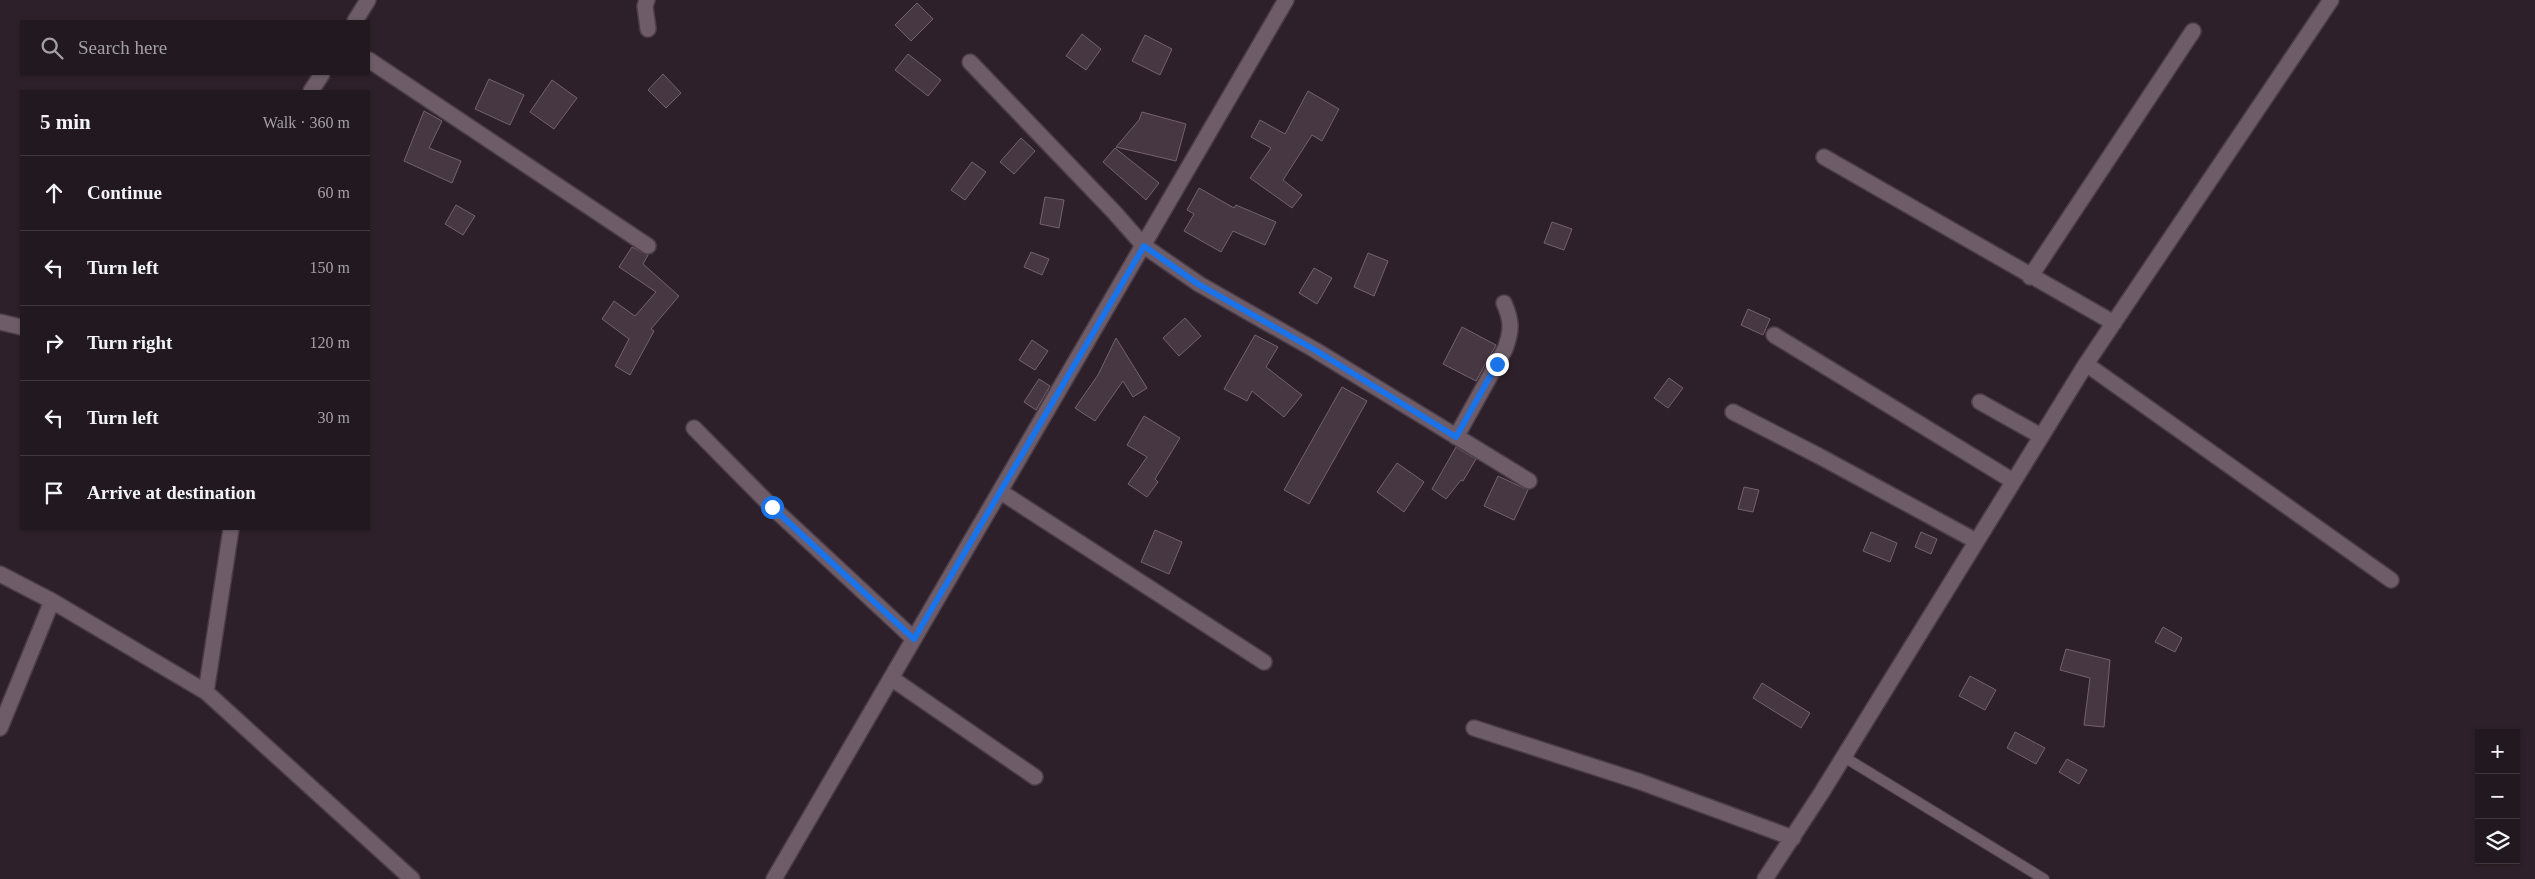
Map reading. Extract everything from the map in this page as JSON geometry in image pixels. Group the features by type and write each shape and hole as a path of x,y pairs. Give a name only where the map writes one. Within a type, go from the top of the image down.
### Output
{"street":[{"path":"356,20 368,0"},
{"path":"648,0 645,6 648,29"},
{"path":"774,879 1286,0"},
{"path":"1765,879 1844,757 2086,364 2331,0"},
{"path":"2030,277 2193,32"},
{"path":"370,61 648,246"},
{"path":"970,62 1114,212 1144,246 1198,284 1315,350 1529,481"},
{"path":"312,90 321,75"},
{"path":"1824,157 2030,277 2114,323"},
{"path":"1456,437 1507,342 1510,318 1504,303"},
{"path":"0,322 20,327"},
{"path":"1774,336 2013,481"},
{"path":"2086,364 2391,580"},
{"path":"1980,402 2041,436"},
{"path":"1732,412 1819,456 1976,541"},
{"path":"694,428 772,507 914,639"},
{"path":"1001,492 1264,662"},
{"path":"206,692 231,530"},
{"path":"0,574 52,601 206,692 412,879"},
{"path":"0,728 52,601"},
{"path":"890,678 1034,777"},
{"path":"1474,728 1640,782 1793,838"}],"lane":[{"path":"1844,757 2044,879"}],"building":[{"path":"917,3 933,19 911,41 895,25"},
{"path":"1082,34 1101,49 1086,70 1066,56"},
{"path":"1145,35 1172,49 1160,75 1132,61"},
{"path":"908,54 941,80 928,96 895,70"},
{"path":"663,74 681,93 666,108 648,90"},
{"path":"489,79 524,95 510,125 475,109"},
{"path":"552,80 577,98 554,129 530,112"},
{"path":"1308,91 1339,109 1322,141 1312,135 1283,180 1302,195 1292,208 1250,178 1271,148 1251,137 1260,120 1285,134"},
{"path":"424,111 442,121 429,148 461,161 452,183 404,161"},
{"path":"1142,112 1186,124 1176,161 1116,147 1139,120"},
{"path":"1021,138 1035,151 1014,174 1000,162"},
{"path":"1115,148 1159,183 1146,200 1103,162"},
{"path":"972,162 986,172 965,200 951,190"},
{"path":"1199,188 1234,208 1236,205 1276,222 1265,245 1233,231 1221,252 1184,231 1194,214 1187,210"},
{"path":"1045,197 1064,200 1059,228 1040,224"},
{"path":"456,205 475,216 463,235 445,224"},
{"path":"1552,222 1572,229 1564,250 1544,243"},
{"path":"632,247 648,255 643,264 679,296 651,329 654,331 630,375 615,366 629,339 602,319 614,301 635,316 656,292 619,267"},
{"path":"1031,252 1049,259 1042,275 1024,267"},
{"path":"1368,253 1388,261 1374,296 1354,287"},
{"path":"1314,268 1332,278 1317,304 1299,293"},
{"path":"1748,309 1770,319 1763,335 1741,325"},
{"path":"1185,318 1201,336 1179,356 1163,338"},
{"path":"1462,327 1496,345 1476,381 1443,364"},
{"path":"1255,335 1278,347 1266,367 1302,395 1284,417 1252,391 1247,401 1224,389"},
{"path":"1116,338 1147,388 1133,397 1123,381 1095,421 1075,408 1098,375"},
{"path":"1032,340 1048,351 1035,370 1019,360"},
{"path":"1669,378 1683,388 1668,408 1654,398"},
{"path":"1039,379 1050,386 1036,410 1024,402"},
{"path":"1342,387 1367,401 1309,504 1284,490"},
{"path":"1144,416 1180,438 1155,479 1158,482 1147,497 1128,484 1147,457 1127,445"},
{"path":"1456,447 1476,459 1463,481 1461,480 1446,499 1432,489"},
{"path":"1397,463 1424,482 1404,512 1377,492"},
{"path":"1498,476 1528,490 1514,520 1484,506"},
{"path":"1744,487 1759,490 1753,512 1738,509"},
{"path":"1155,530 1182,542 1169,574 1141,562"},
{"path":"1871,532 1897,543 1890,562 1863,551"},
{"path":"1921,532 1937,539 1931,554 1915,547"},
{"path":"2163,627 2182,638 2175,652 2155,642"},
{"path":"2066,649 2110,660 2104,727 2084,725 2090,678 2060,670"},
{"path":"1970,676 1996,690 1985,710 1959,696"},
{"path":"1762,683 1810,713 1801,728 1753,698"},
{"path":"2015,732 2045,748 2036,764 2007,748"},
{"path":"2067,759 2087,770 2079,784 2059,772"}],"route":[{"path":"772,507 914,639 1144,246 1198,284 1315,350 1456,437 1497,364"}]}
